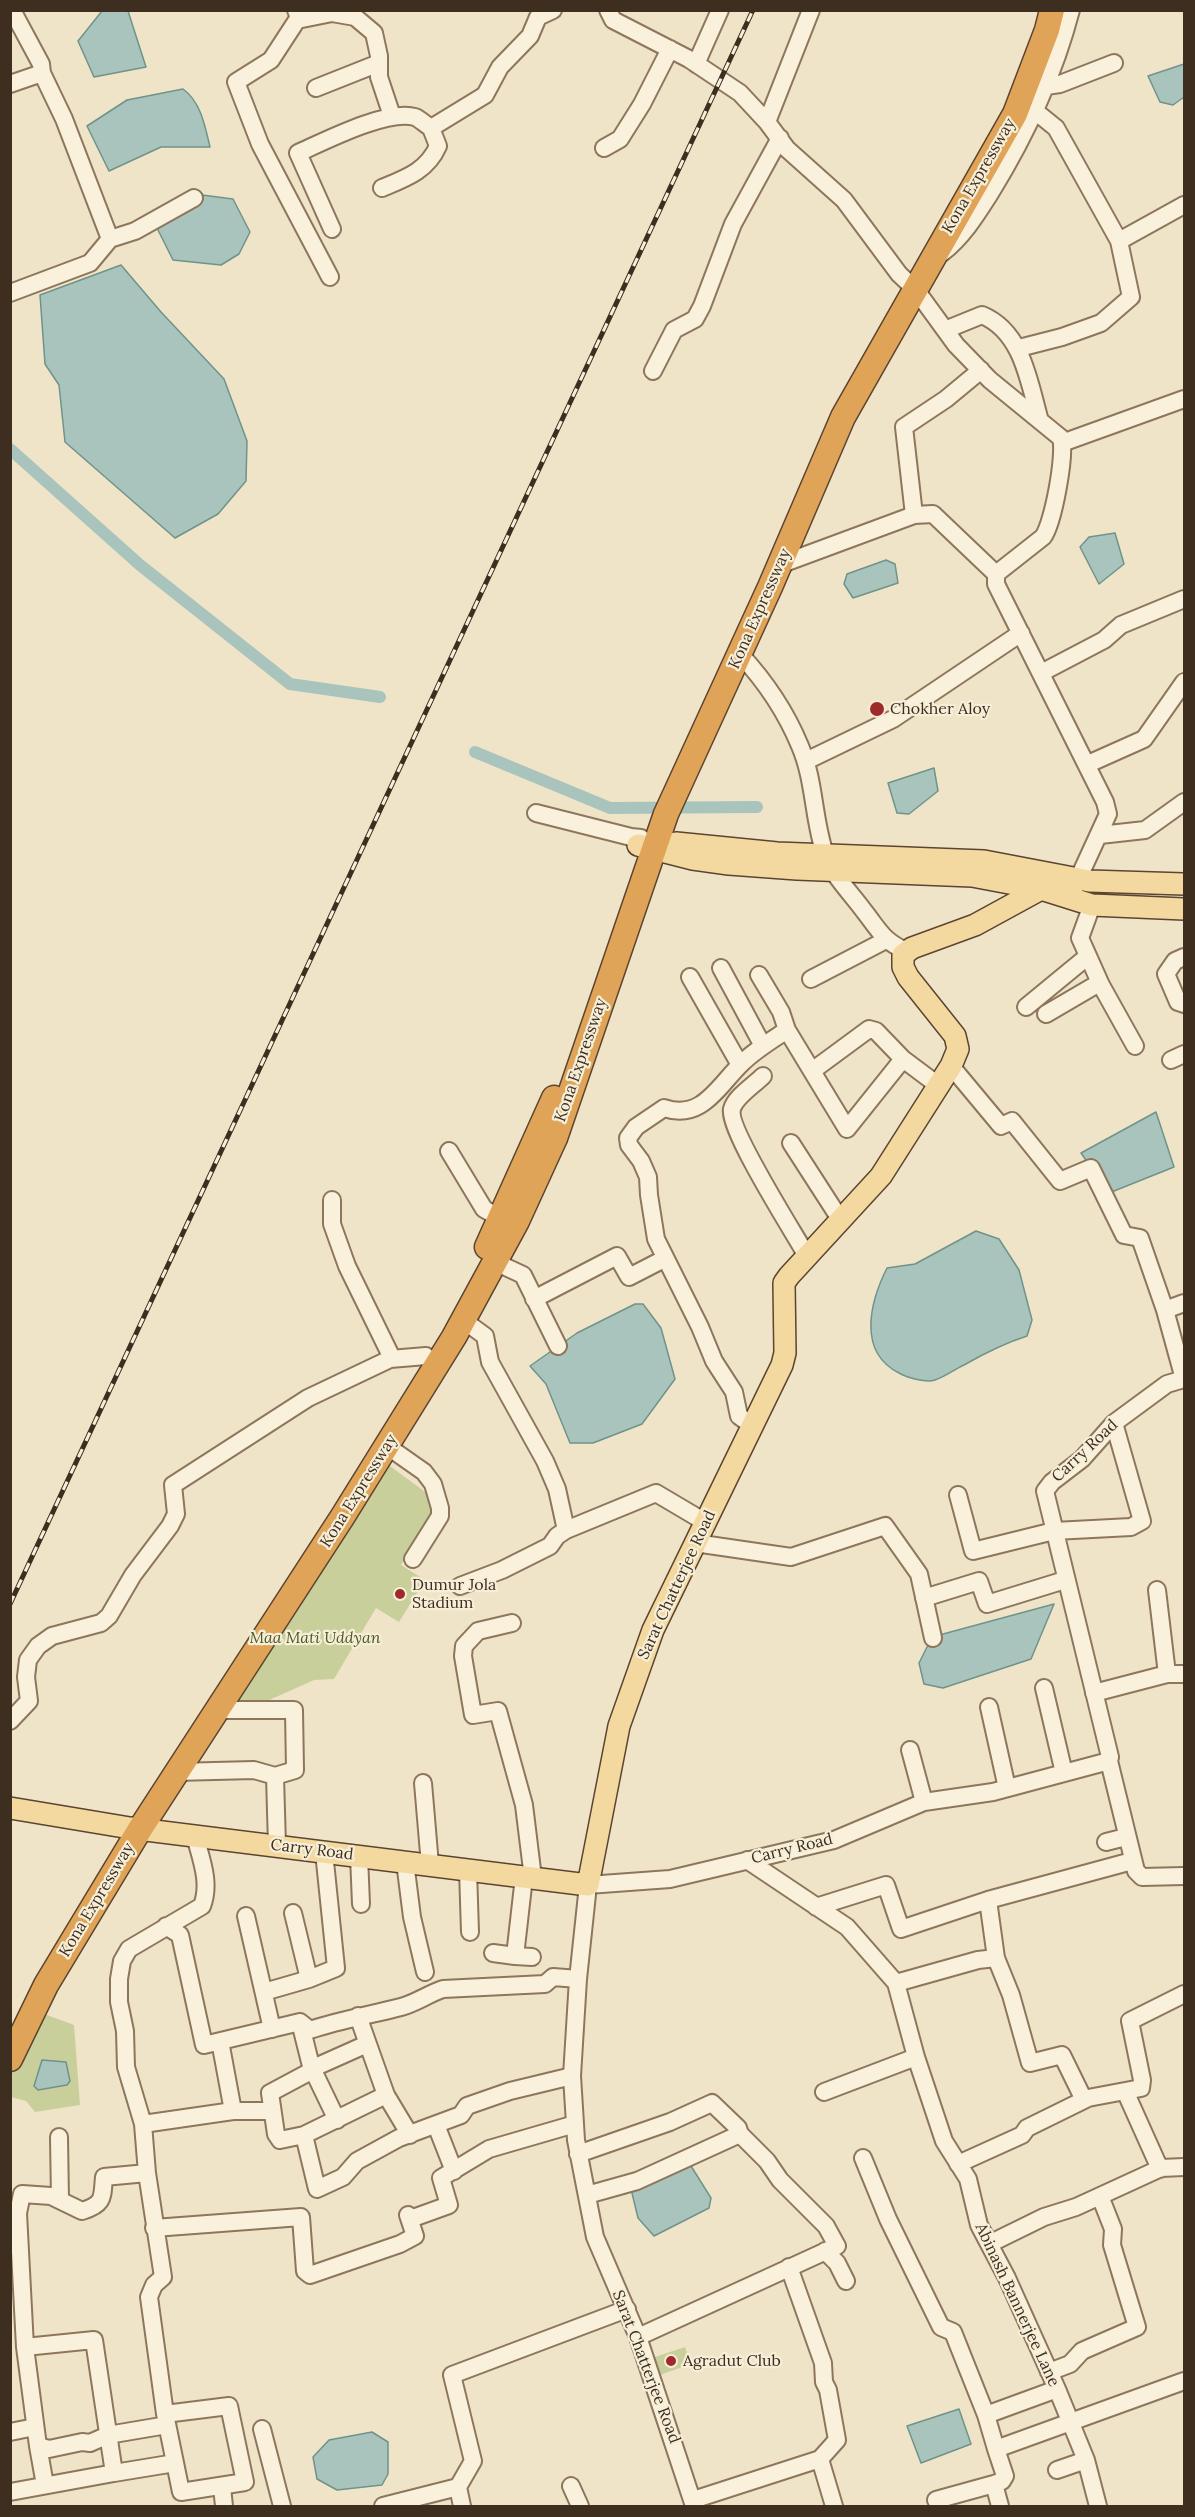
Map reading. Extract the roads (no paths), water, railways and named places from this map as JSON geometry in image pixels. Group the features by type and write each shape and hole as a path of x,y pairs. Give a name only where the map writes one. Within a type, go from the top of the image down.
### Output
{"highway":[{"name":"Kona Expressway","path":"10,2059 46,1985 135,1828 332,1512 472,1278 557,1091 644,843 740,654 843,417 1004,105 1037,10"},
{"name":"Kona Expressway","path":"672,784 822,435 911,286 931,262 1015,114 1047,30 1052,10"},
{"name":"Kona Expressway","path":"10,2028 43,1963 272,1629 463,1320 518,1221 555,1138 644,843"}],"main road":[{"path":"644,843 777,853 829,863 972,876 1041,889 1069,900 1092,905 1185,909"},
{"path":"829,863 984,861 1078,879 1185,884"},
{"path":"906,951 975,925 1041,889"},
{"name":"Sarat Chatterjee Road","path":"588,1885 619,1726 653,1630 782,1365 785,1353 784,1283 881,1176 939,1086 958,1049 958,1042 908,977 902,961 906,951"},
{"name":"Carry Road","path":"10,1808 195,1836 588,1885"}],"street":[{"path":"12,10 41,64 42,73 64,119 110,239"},
{"path":"431,128 485,95 500,67 530,36 538,17 553,10"},
{"path":"608,10 613,20 670,49 740,93 767,122 787,149 844,200 945,330 981,370 1061,438 1054,512 1049,529 1043,537 996,574"},
{"path":"696,64 720,10"},
{"path":"767,122 811,10"},
{"path":"931,262 954,244 977,214 1009,162 1046,86 1062,45 1071,10"},
{"path":"330,278 260,144 236,82 271,60 296,15 332,13 355,17 374,33 379,77 392,116"},
{"path":"604,148 620,139 642,104 670,49"},
{"path":"315,88 379,63"},
{"path":"1046,86 1060,84 1114,63"},
{"path":"10,84 42,73"},
{"path":"1019,348 1062,338 1101,323 1131,297 1119,241 1056,128 1035,111"},
{"path":"332,229 298,153 351,130 392,116 415,117 431,128 438,146 430,162 415,173 382,188"},
{"path":"653,371 674,330 695,319 733,224 780,138"},
{"path":"10,293 90,263 110,239 135,231 195,198"},
{"path":"1119,241 1185,205"},
{"path":"945,330 982,315 994,320 1019,348 1040,422"},
{"path":"914,515 904,427 946,399 981,370"},
{"path":"1062,443 1185,399"},
{"path":"779,565 914,515 933,514 996,574 996,584 1088,764 1108,814 1069,900"},
{"path":"1041,673 1104,640 1121,625 1184,599"},
{"path":"806,761 893,719 1021,633"},
{"path":"740,654 775,698 795,735 806,761 829,863 880,935 906,951"},
{"path":"1088,764 1144,739 1185,682"},
{"path":"1100,835 1144,830 1185,802"},
{"path":"536,813 644,843"},
{"path":"1092,905 1085,926 1079,935 1099,983 1135,1046"},
{"path":"811,979 886,940"},
{"path":"1026,1007 1088,957"},
{"path":"1185,957 1175,961 1166,974 1178,1002 1185,1005"},
{"path":"721,968 763,1046"},
{"path":"759,975 781,1012 787,1030 847,1129 903,1059"},
{"path":"690,977 740,1065"},
{"path":"1046,1014 1099,983"},
{"path":"812,1071 869,1029 876,1031 903,1059 939,1086"},
{"path":"753,1426 739,1416 734,1392 714,1361 700,1327 664,1259 656,1239 648,1177 641,1161 629,1145 628,1138 636,1127 664,1108 676,1112 689,1111 701,1104 718,1090 740,1065 787,1030"},
{"path":"951,1066 1001,1126 1012,1121 1060,1181 1091,1168 1124,1235 1140,1238 1165,1310 1184,1379"},
{"path":"764,1076 733,1105 730,1113 740,1139 807,1256"},
{"path":"791,1143 840,1219"},
{"path":"449,1151 484,1209 500,1218"},
{"path":"332,1200 332,1224 347,1266 392,1358"},
{"path":"534,1299 617,1256 629,1277 664,1259"},
{"path":"495,1262 523,1275 558,1346"},
{"path":"1165,1310 1185,1303"},
{"path":"463,1320 485,1336 490,1362 545,1461 557,1489 566,1530"},
{"path":"10,1721 29,1701 26,1677 28,1660 38,1646 52,1636 101,1623 109,1616 133,1575 170,1526 176,1514 173,1485 308,1398 392,1358 426,1356"},
{"name":"Carry Road","path":"588,1885 670,1879 834,1840 924,1802 1007,1788 1109,1761 1110,1757 1045,1491 1082,1459 1114,1423 1167,1384 1184,1379"},
{"path":"957,1495 973,1551 1054,1531 1131,1527 1142,1521 1114,1423"},
{"path":"387,1446 424,1472 433,1484 440,1508 440,1516 413,1559"},
{"path":"460,1586 502,1570 550,1546 557,1536 566,1530 656,1493 705,1522"},
{"path":"695,1543 791,1557 885,1526 919,1574 933,1638"},
{"path":"924,1598 979,1581 987,1604 1065,1580"},
{"path":"1157,1590 1167,1674"},
{"path":"512,1623 478,1631 464,1646 463,1656 473,1715 498,1711 524,1805 528,1877 514,1956"},
{"path":"1094,1693 1167,1674 1185,1674"},
{"path":"1044,1688 1064,1773"},
{"path":"989,1707 1007,1788"},
{"path":"175,1772 254,1770 275,1776 296,1770 294,1710 216,1710"},
{"path":"910,1750 924,1802"},
{"path":"1109,1761 1136,1871 1142,1877 1185,1876"},
{"path":"275,1776 277,1846"},
{"path":"423,1783 430,1865"},
{"path":"38,2446 49,2449 82,2442 90,2443 108,2435 166,2420 229,2406 245,2482 181,2492 166,2420 149,2297 154,2285 163,2277 154,2228 143,2124 126,2067 125,2031 119,2002 122,1961 129,1949 201,1906 206,1895 205,1876 195,1836"},
{"path":"1106,1842 1126,1837"},
{"path":"264,1992 309,1979 336,1968 324,1852"},
{"path":"359,1856 361,1904"},
{"name":"Abinash Bannerjee Lane","path":"747,1860 846,1927 896,1983 916,2058 944,2141 968,2179 979,2225 1007,2278 1057,2389 1086,2460 1098,2506"},
{"path":"816,1907 886,1885 902,1929 988,1900 1132,1861"},
{"path":"405,1862 412,1917 425,1972"},
{"path":"468,1870 470,1932"},
{"name":"Sarat Chatterjee Road","path":"588,1885 578,1979 572,2076 578,2154 595,2237 638,2337 693,2503"},
{"path":"988,1900 996,1958 1011,1995 1030,2064 1062,2055 1083,2100"},
{"path":"293,1913 309,1979"},
{"path":"246,1916 272,2029"},
{"path":"165,1926 180,1935 204,2045 300,2022"},
{"path":"493,1953 532,1957"},
{"path":"896,1983 978,1960 996,1958"},
{"path":"300,2022 310,2030 419,2001 443,1989 545,1984 553,1977 578,1979"},
{"path":"958,2164 1022,2135 1027,2128 1083,2100 1141,2088 1142,2080 1130,2021 1185,1994"},
{"path":"358,2016 386,2095 410,2135"},
{"path":"300,2022 312,2068 337,2120"},
{"path":"220,2041 233,2111"},
{"path":"367,2044 312,2068 270,2093 276,2134 280,2140 304,2135 386,2095"},
{"path":"824,2092 916,2058"},
{"path":"304,2135 317,2190 343,2177 357,2161 410,2135 461,2115 467,2106 510,2091 572,2076"},
{"path":"1125,2091 1160,2169"},
{"path":"578,2154 670,2122 712,2103 768,2161 780,2180 826,2226 837,2246 638,2337"},
{"path":"143,2124 233,2111 272,2111"},
{"path":"154,2228 302,2217 305,2271 310,2275 400,2244 415,2236 408,2215 413,2218 449,2205 441,2178 489,2149 575,2124"},
{"path":"436,2126 454,2170"},
{"path":"587,2195 637,2181 740,2134"},
{"path":"59,2137 60,2200"},
{"path":"863,2158 888,2219 941,2327 953,2332 986,2415 1005,2476 1002,2481 994,2484 936,2500"},
{"path":"989,2244 1044,2217 1100,2196 1160,2169 1185,2167"},
{"path":"45,2485 25,2347 14,2213 22,2194 51,2196 82,2211 95,2207 103,2197 104,2176 147,2173"},
{"path":"1049,2372 1070,2364 1082,2351 1137,2327 1112,2245 1113,2229 1100,2196"},
{"path":"825,2251 837,2263 846,2281"},
{"path":"693,2503 820,2460 837,2440 828,2390 824,2382 823,2363 789,2267"},
{"path":"462,2506 458,2487 473,2461 452,2375 627,2309"},
{"path":"25,2347 94,2340 114,2473"},
{"path":"996,2449 1071,2424 1185,2381"},
{"path":"986,2415 1057,2389"},
{"path":"10,2432 35,2427"},
{"path":"262,2429 282,2506"},
{"path":"820,2460 834,2506"},
{"path":"1057,2470 1086,2460"},
{"path":"10,2492 175,2463"},
{"path":"994,2484 999,2506"},
{"path":"571,2486 580,2506"},
{"path":"222,2487 224,2506"},
{"path":"383,2506 458,2487"}],"water":[{"path":"102,11 128,11 146,67 94,77 78,41"},
{"path":"1184,64 1184,97 1173,105 1160,102 1148,76"},
{"path":"183,89 198,108 210,147 161,147 109,171 87,126 127,100"},
{"path":"202,195 233,199 250,232 239,254 221,265 173,260 155,224"},
{"path":"121,265 161,312 224,379 247,441 246,481 218,514 175,538 65,442 59,385 45,364 40,295"},
{"path":"1115,533 1124,564 1099,584 1080,547 1089,537"},
{"path":"886,560 895,564 898,583 853,598 844,584 847,574"},
{"path":"934,768 938,791 909,814 897,813 888,783"},
{"path":"1156,1112 1174,1167 1109,1193 1081,1153"},
{"path":"976,1231 999,1239 1019,1270 1032,1320 1027,1336 980,1356 935,1380 917,1380 899,1373 886,1364 877,1353 872,1340 872,1311 887,1268 915,1264"},
{"path":"635,1304 643,1304 661,1328 675,1379 642,1424 593,1443 570,1443 546,1384 530,1366 577,1333"},
{"path":"1054,1604 1031,1659 943,1688 924,1684 919,1663 932,1637"},
{"path":"42,2060 66,2062 70,2081 67,2085 38,2090 34,2086"},
{"path":"691,2166 711,2198 709,2208 654,2236 638,2218 631,2189"},
{"path":"959,2409 971,2444 921,2463 907,2426"},
{"path":"372,2432 388,2442 388,2474 382,2485 337,2490 317,2479 313,2457 329,2440"}],"waterway":[{"path":"10,449 140,565 290,684 380,697"},
{"path":"475,752 610,808 757,807"}],"railway":[{"path":"10,1604 753,10"}],"place":[{"name":"Chokher Aloy","path":"877,709"},
{"name":"Dumur Jola Stadium","path":"400,1594"},
{"name":"Agradut Club","path":"671,2361"}],"park label":[{"name":"Maa Mati Uddyan","path":"315,1638"}]}
